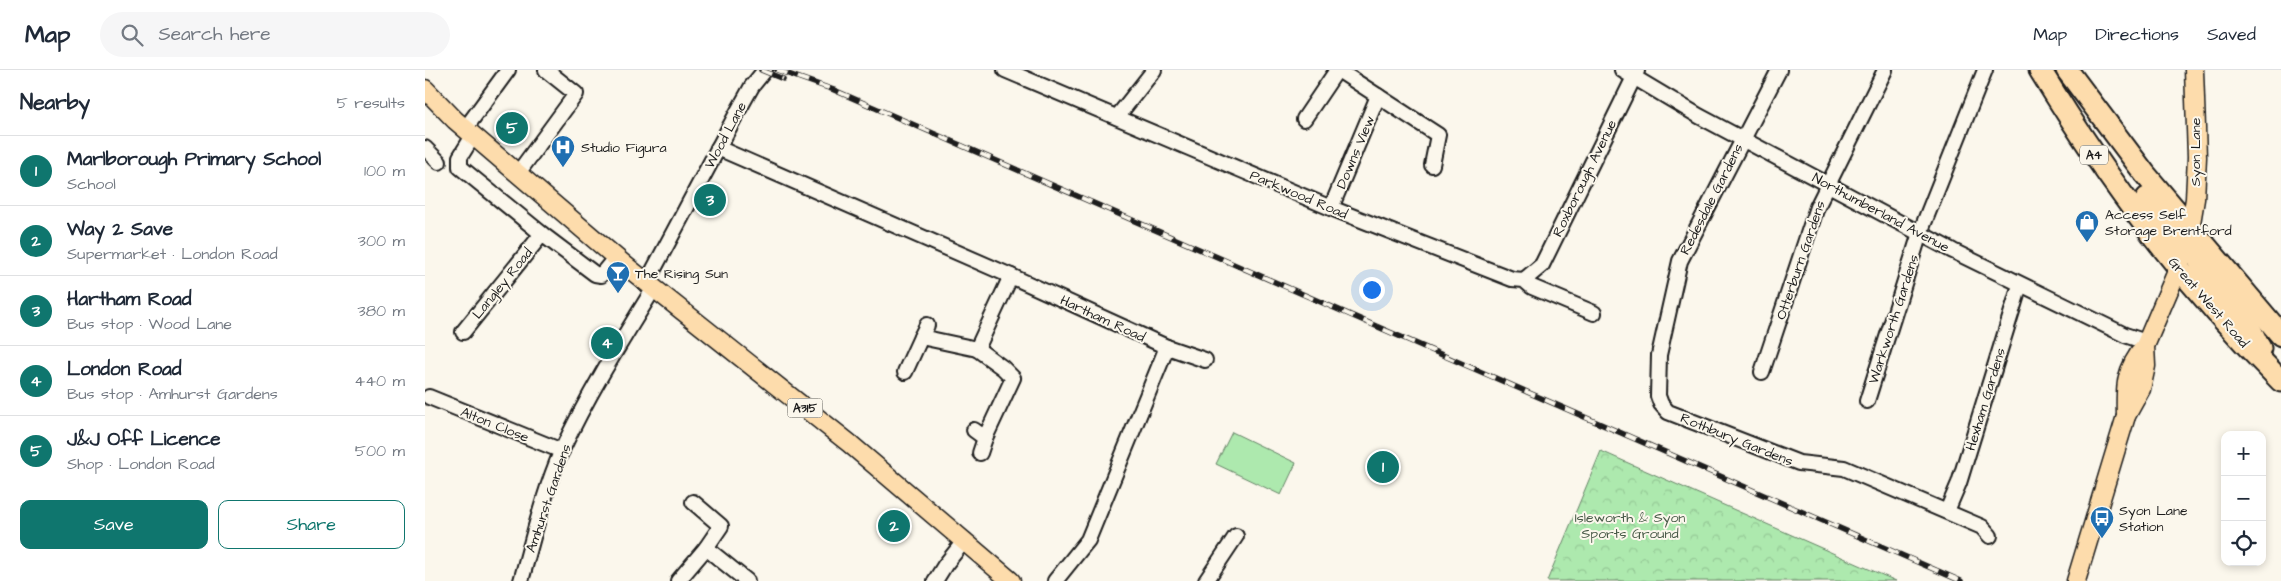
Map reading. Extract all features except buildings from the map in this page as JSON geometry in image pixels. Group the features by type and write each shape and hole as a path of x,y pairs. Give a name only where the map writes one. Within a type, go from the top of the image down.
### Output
{"highway":[{"name":"Great West Road","path":"2040,70 2069,118 2122,197 2178,269 2277,376"},
{"name":"A4","path":"2067,70 2190,229 2281,335"},
{"name":"A4","path":"2101,115 2124,169 2160,214 2169,231 2175,246 2178,269"},
{"name":"A4","path":"2190,229 2193,246 2199,259 2216,287 2246,323 2277,376"}],"main road":[{"name":"Syon Lane","path":"2077,581 2126,416 2125,392 2130,367 2146,344 2178,269 2190,229 2195,199 2197,164 2193,70"},
{"name":"A315","path":"425,89 469,132 615,257 849,442 1011,581"}],"street":[{"path":"508,70 469,132 460,157 460,167 542,234 598,276 615,257"},
{"path":"517,173 577,94 546,70"},
{"name":"Wood Lane","path":"651,285 718,148 752,86 765,70"},
{"name":"Parkwood Road","path":"1005,70 1331,208 1512,279 1524,280 1532,287 1594,313"},
{"path":"1117,117 1154,70"},
{"name":"Downs View","path":"1304,119 1337,70 1438,135 1432,165"},
{"name":"Redesdale Gardens","path":"1658,396 1659,355 1680,261 1779,70"},
{"name":"Otterburn Gardens","path":"1762,372 1817,207 1885,70"},
{"name":"Warkworth Gardens","path":"1867,401 1920,233 1985,70"},
{"name":"Northumberland Avenue","path":"1631,73 1742,139 1920,233 2021,285 2146,344"},
{"name":"Roxborough Avenue","path":"1524,280 1542,265 1631,73"},
{"name":"Downs View","path":"1331,208 1378,96"},
{"path":"425,148 439,162"},
{"name":"Hartham Road","path":"718,148 1011,276 1167,347 1205,360"},
{"name":"Langley Road","path":"463,332 542,234"},
{"path":"977,349 1011,276"},
{"name":"Amhurst Gardens","path":"521,581 534,534 562,451 651,285"},
{"name":"Hexham Gardens","path":"1947,511 1959,483 2021,285"},
{"path":"905,372 924,331 977,349 1003,368 1013,378 979,434 979,453"},
{"path":"1055,581 1088,540 1167,347"},
{"name":"Rothbury Gardens","path":"1658,396 1661,404 1668,412 1799,463 1844,468 1982,527 1990,536"},
{"name":"Alton Close","path":"429,397 562,451"},
{"path":"679,581 721,526 693,502"},
{"path":"1207,581 1236,536"},
{"path":"935,581 965,540"},
{"path":"706,548 747,581"}],"green space":[{"path":"1232,432 1296,463 1281,495 1216,464"},
{"name":"Isleworth & Syon Sports Ground","path":"1601,451 1896,581 1547,581"}],"railway":[{"path":"761,70 783,79"},
{"path":"777,70 834,90 1961,581"}],"place":[{"name":"J&J Off Licence","path":"512,128"},
{"name":"Studio Figura","path":"563,168"},
{"name":"Hartham Road","path":"710,200"},
{"name":"Access Self Storage Brentford","path":"2087,243"},
{"name":"The Rising Sun","path":"618,294"},
{"name":"London Road","path":"607,343"},
{"name":"Marlborough Primary School","path":"1383,467"},
{"name":"Way 2 Save","path":"894,526"},
{"name":"Syon Lane Station","path":"2102,539"}]}
